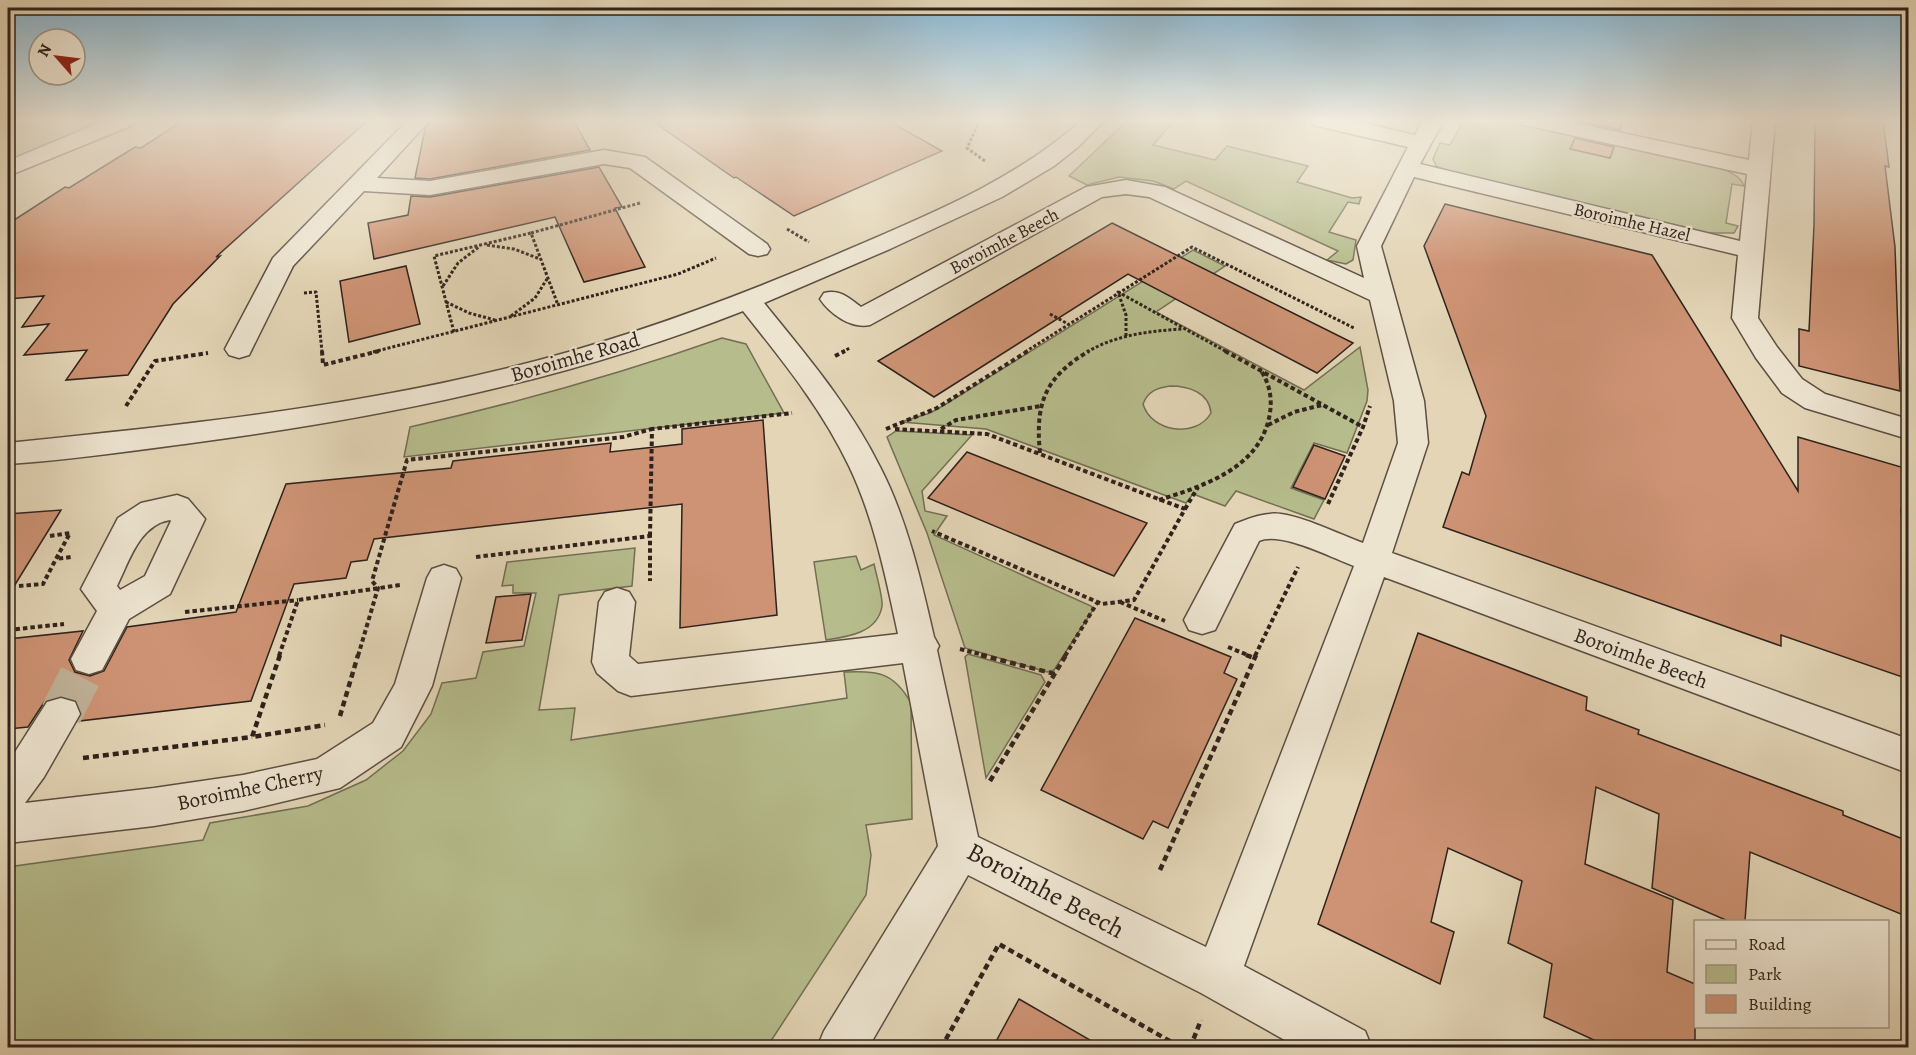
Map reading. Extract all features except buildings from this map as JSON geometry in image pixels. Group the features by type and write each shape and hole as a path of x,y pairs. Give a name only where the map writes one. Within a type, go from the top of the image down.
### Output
{"street":[{"path":"238,349 282,263 371,169"},
{"path":"357,183 430,188 532,169"},
{"path":"647,169 754,247"},
{"name":"Boroimhe Road","path":"8,454 101,444 330,413 451,391 589,355 684,325 840,262 992,195 1036,169"},
{"path":"1217,977 1373,561 1413,443 1409,401 1369,246 1406,169"},
{"name":"Boroimhe Hazel","path":"1412,169 1752,251"},
{"path":"1758,169 1745,318 1766,352 1792,386 1815,401 1908,429"},
{"name":"Boroimhe Beech","path":"833,299 860,320 1094,192 1113,186 1137,186 1157,192 1380,295"},
{"name":"Boroimhe Beech","path":"748,300 827,401 865,467 902,572 921,646 944,783 960,849 1217,977 1348,1047"},
{"name":"Boroimhe Beech","path":"1202,620 1247,533 1260,527 1281,526 1908,756"},
{"name":"Boroimhe Cherry","path":"8,824 154,807 243,793 326,775 387,735 413,686 458,568"},
{"path":"617,602 610,662 631,681 921,646"},
{"path":"89,658 116,609"},
{"path":"19,779 61,714"},
{"path":"841,1047 960,849"}],"path":[{"path":"1001,169 1018,180"},
{"path":"454,332 434,256 624,208 675,190"},
{"path":"265,297 316,292 322,365 678,274 754,247 787,229 840,262"},
{"path":"531,233 558,305"},
{"path":"443,288 447,276 456,264 482,244 514,249 541,259"},
{"path":"891,429 937,408 1192,246 1364,333"},
{"path":"508,318 535,298 548,278"},
{"path":"1118,292 1363,427"},
{"path":"1118,292 1126,315 1126,336"},
{"path":"446,301 469,313 498,320"},
{"path":"1050,314 1068,324"},
{"path":"1041,454 1037,431 1041,406 1057,376 1072,361 1091,349 1126,336 1162,329 1183,329"},
{"path":"101,444 155,361 238,349"},
{"path":"1158,500 1198,487 1234,469 1251,453 1264,436 1271,398 1267,380 1260,369"},
{"path":"378,588 372,581 407,460 623,437 652,429 789,414 827,401"},
{"path":"1160,870 1254,658 1363,427 1372,401"},
{"path":"1267,426 1288,413 1308,406 1324,405"},
{"path":"939,430 956,420 1041,406"},
{"path":"617,602 650,598 652,429"},
{"path":"878,430 939,430 987,434 1185,509"},
{"path":"930,530 1102,604 1134,600 1198,487"},
{"path":"50,536 70,533 62,549"},
{"path":"174,613 298,600 378,588 458,568 650,536"},
{"path":"19,586 43,584 56,559"},
{"path":"378,588 339,722 392,726"},
{"path":"252,737 298,600"},
{"path":"985,788 1098,602"},
{"path":"8,630 75,622"},
{"path":"961,660 960,648 1055,674"},
{"path":"19,779 328,724"},
{"path":"941,1047 999,944 1182,1047"}],"green space":[{"path":"1076,169 1306,169 1297,182 1352,198 1361,197 1359,204 1348,202 1329,232 1356,240 1353,260 1346,264 1327,260 1338,251 1186,181 1174,189 1153,181 1119,177 1087,185 1069,176"},
{"path":"1443,169 1724,169 1739,178 1744,186 1732,184 1726,223 1738,226 1734,233 1708,233"},
{"path":"1193,250 1225,266 1156,312 1304,390 1360,347 1368,390 1367,401 1347,453 1314,443 1291,488 1324,500 1314,519 1236,491 1225,506 1193,494 1186,503 986,429 901,422 930,413","holes":["1177,386 1190,389 1202,395 1206,400 1211,413 1204,421 1185,429 1174,429 1155,421 1148,413 1143,404 1150,393 1161,388"]},
{"path":"722,338 746,344 784,413 404,457 410,427 568,387"},
{"path":"896,431 972,435 922,491 925,511 947,516 934,535 1091,606 1093,610 1054,670 1047,672 965,648 927,533 887,437"},
{"path":"635,548 632,586 559,595 539,710 575,708 571,740 847,698 844,672 883,675 898,685 911,703 912,819 866,825 871,855 866,895 767,1047 8,1047 8,867 203,840 210,823 308,806 366,780 403,751 431,714 442,683 476,678 483,652 524,646 536,593 513,593 513,585 502,586 507,562"},
{"path":"856,556 861,570 874,564 882,602 879,615 875,622 860,632 826,640 814,562"},
{"path":"968,654 1041,675 1045,682 986,778 965,657"}],"tunnel":[{"path":"61,714 89,659"}]}
